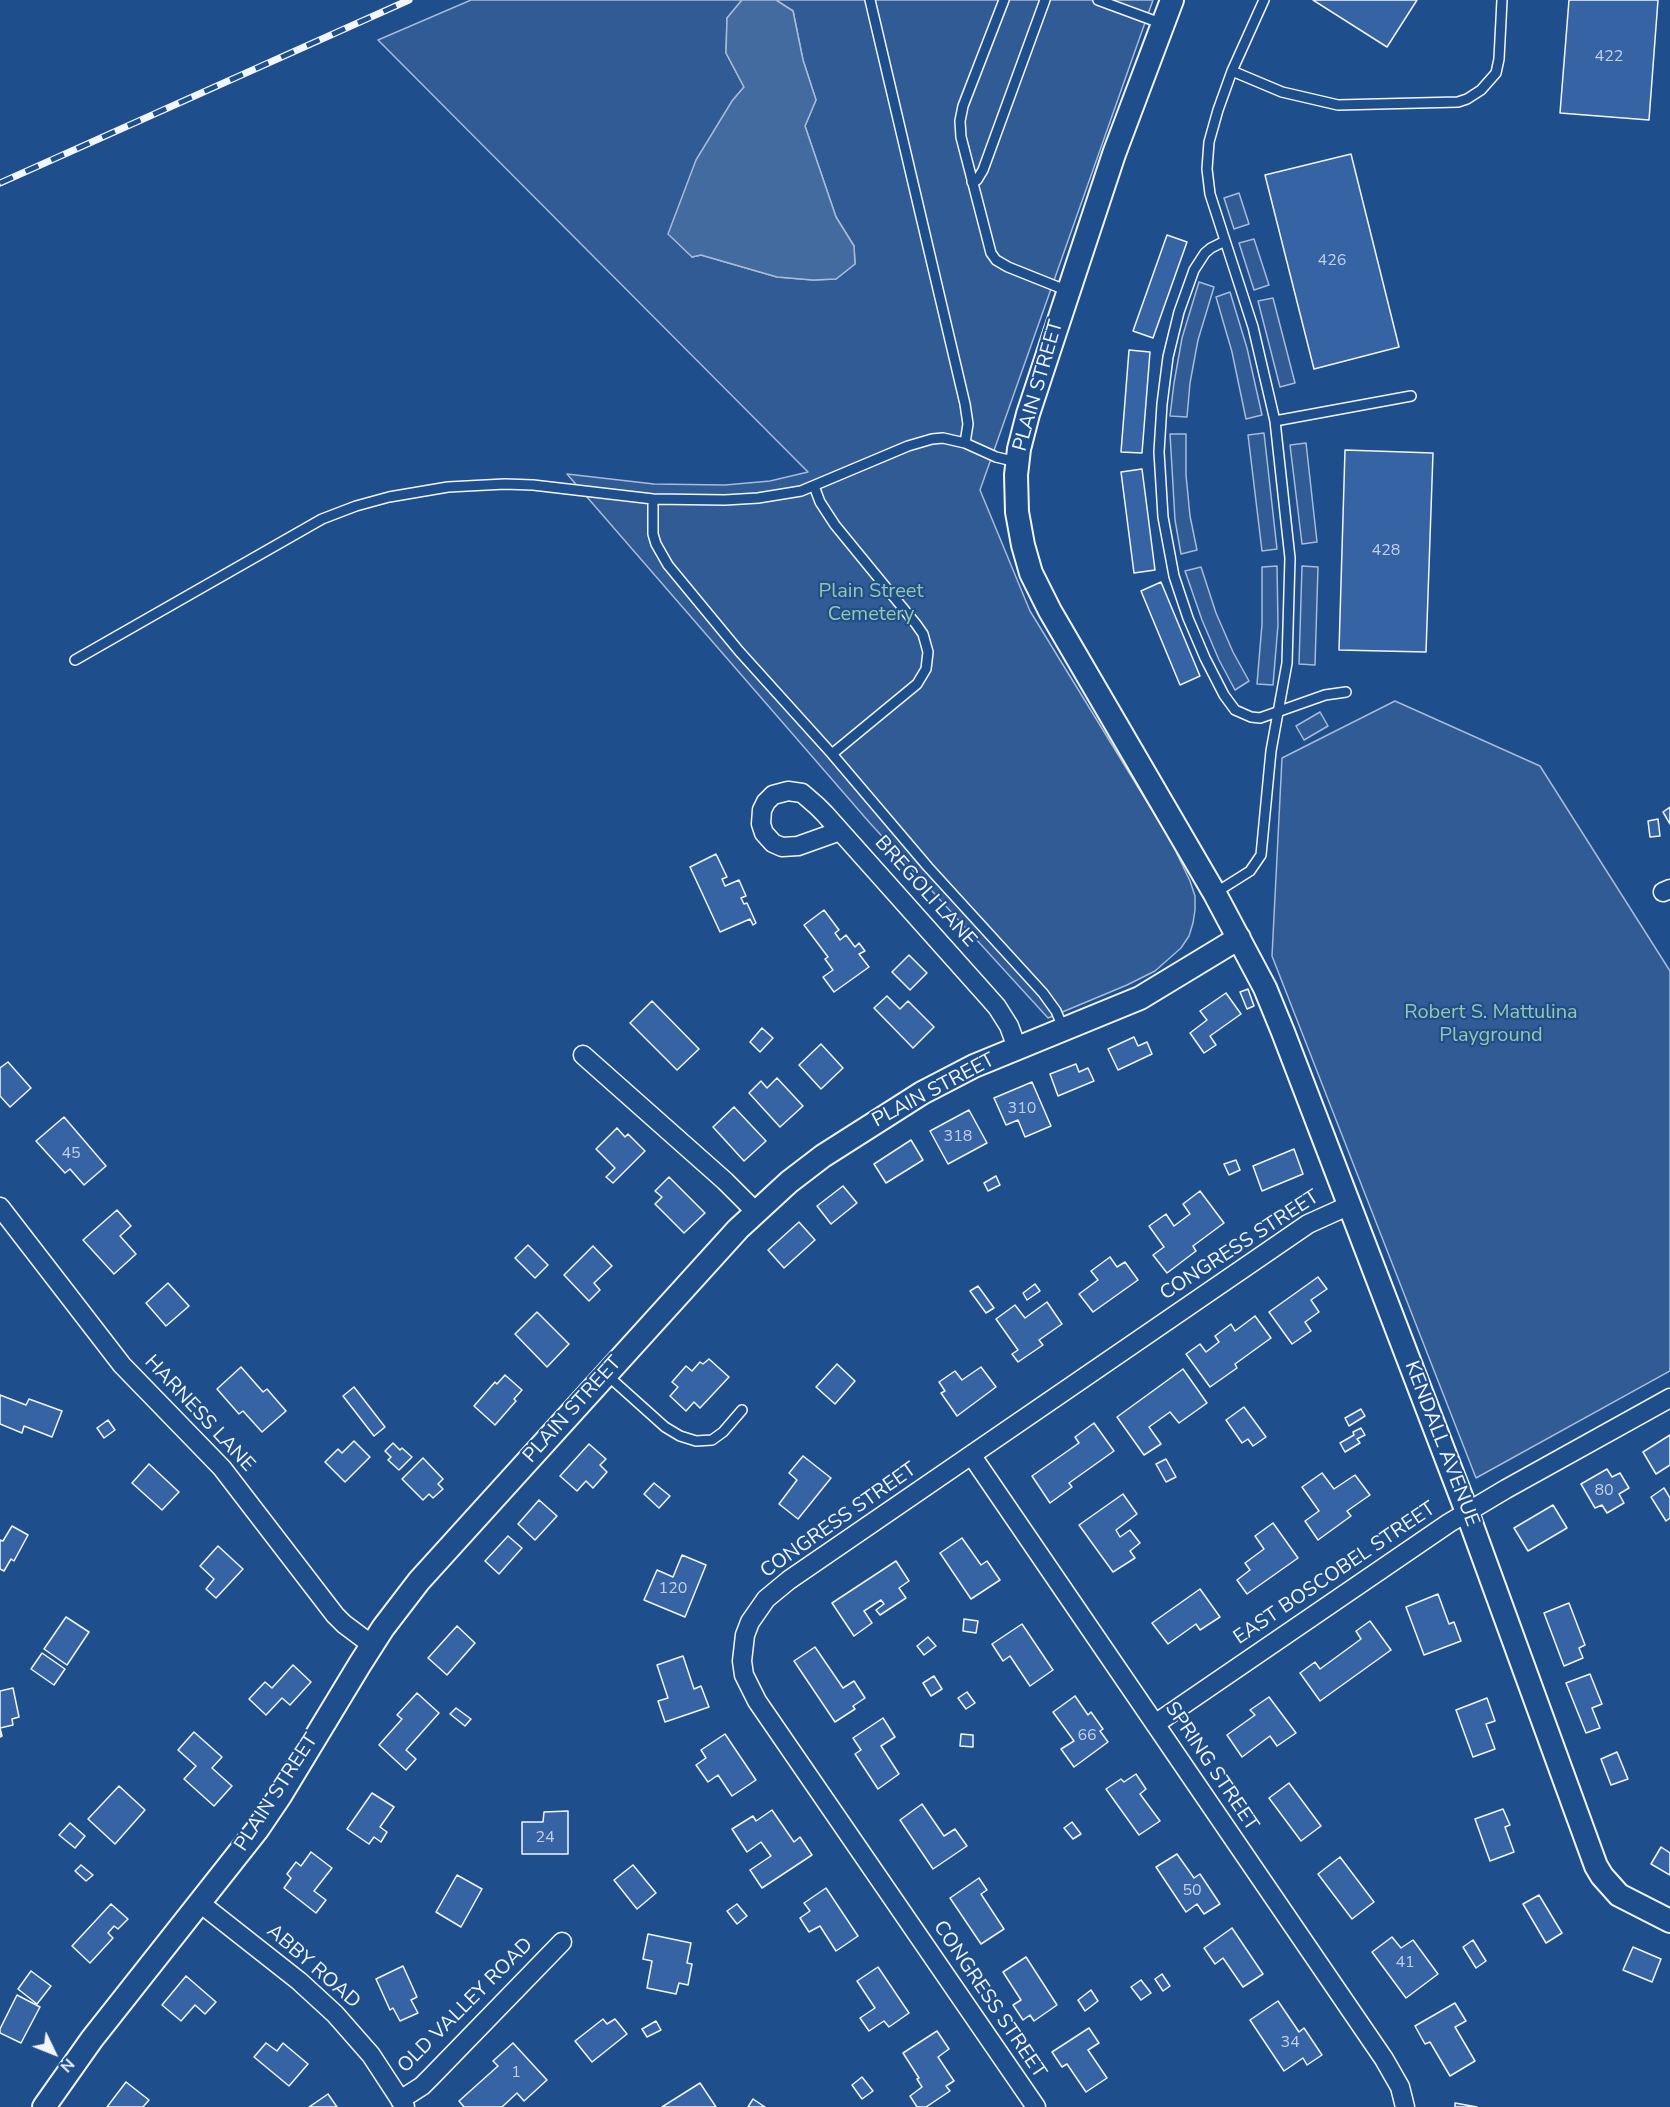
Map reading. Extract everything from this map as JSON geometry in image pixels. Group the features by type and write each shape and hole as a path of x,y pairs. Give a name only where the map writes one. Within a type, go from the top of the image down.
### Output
{"street":[{"name":"PLAIN STREET","path":"44,2107 99,2030 269,1813 394,1614 432,1566 722,1245 806,1169 854,1135 957,1074 1140,998 1239,938 1050,611 1031,573 1017,512 1017,462 1031,402 1114,154 1172,0"},
{"name":"BREGOLI LANE","path":"840,831 793,847 782,847 773,843 764,833 761,815 766,802 778,793 792,791 802,794 817,806 840,831 997,1007 1009,1026 1017,1048"},
{"name":"KENDALL AVENUE","path":"1239,938 1265,988 1350,1205 1467,1512 1596,1866 1619,1894 1670,1921"},
{"path":"583,1056 725,1181 756,1212"},
{"name":"CONGRESS STREET","path":"1036,2107 757,1701 747,1682 741,1661 742,1647 750,1622 766,1599 777,1589 1308,1224 1350,1205"},
{"name":"HARNESS LANE","path":"0,1207 122,1365 222,1467 335,1615 372,1646"},
{"name":"EAST BOSCOBEL STREET","path":"1155,1724 1467,1512 1670,1398"},
{"name":"SPRING STREET","path":"972,1456 1384,2059 1400,2087 1405,2107"},
{"name":"ABBY ROAD","path":"200,1903 324,2002 360,2042 403,2103"},
{"name":"OLD VALLEY ROAD","path":"403,2103 562,1942"}],"lane":[{"path":"870,0 965,404 968,424 965,443"},
{"path":"1004,0 962,113 961,137 987,245 996,260 1068,291"},
{"path":"972,182 977,180 982,170 1045,0"},
{"path":"1098,0 1163,24"},
{"path":"1215,894 1250,872 1261,855 1271,751 1287,663 1289,537 1275,421 1253,327 1207,181 1207,156 1213,126 1232,71 1264,0"},
{"path":"1232,71 1289,94 1338,105 1458,102 1481,90 1496,73 1499,59 1502,0"},
{"path":"1225,241 1211,248 1194,270 1173,335 1167,368 1160,429 1163,518 1169,558 1184,608 1205,658 1224,695 1235,710 1260,718 1325,695 1346,692"},
{"path":"1275,421 1411,396"},
{"path":"75,660 306,528 340,512 372,501 448,487 482,484 533,485 653,499 743,500 787,494 814,486 922,441 943,438 965,443 996,457 1017,462"},
{"path":"814,486 820,502 835,525 923,634 928,652 926,669 917,684 832,754"},
{"path":"653,499 653,534 668,565 739,651 832,754 944,885 1043,993 1056,1011 1064,1030"},
{"path":"606,1374 665,1427 680,1436 696,1441 712,1440 723,1432 742,1410"}],"shaded area":[{"name":"Plain Street Cemetery","path":"471,0 742,0 727,18 726,53 744,87 732,101 692,257 701,255 777,277 813,280 836,279 855,264 854,246 836,217 805,126 816,100 803,60 793,11 776,0 1153,0 980,490 1030,611 1171,841 1190,881 1195,896 1195,910 1189,936 1181,948 1155,971 1048,1018 869,822 567,474 654,484 725,485 770,481 808,472 378,40"},
{"path":"742,0 776,0 793,11 803,60 816,100 805,126 836,217 854,246 855,264 836,279 777,277 701,255 692,257 668,234 696,160 732,101 744,87 726,53 727,18"},
{"path":"1239,193 1249,224 1234,229 1224,198"},
{"path":"1254,239 1269,285 1254,290 1239,243"},
{"path":"1199,282 1214,287 1198,340 1190,383 1187,417 1170,416 1182,338"},
{"path":"1230,292 1247,348 1262,415 1246,419 1232,352 1216,297"},
{"path":"1273,298 1295,383 1280,387 1258,301"},
{"path":"1264,433 1277,549 1262,551 1248,435"},
{"path":"1170,434 1186,434 1186,475 1190,516 1197,550 1181,554 1175,520"},
{"path":"1306,443 1317,542 1302,544 1290,445"},
{"path":"1277,566 1278,625 1273,685 1257,684 1262,624 1262,567"},
{"path":"1302,566 1318,567 1315,665 1299,664"},
{"path":"1201,567 1216,613 1249,681 1235,690 1202,620 1185,571"},
{"name":"Robert S. Mattulina Playground","path":"1395,701 1540,766 1670,971 1670,1371 1476,1478 1272,956 1282,758"},
{"path":"1320,712 1328,726 1304,740 1296,726"}],"building":[{"path":"1313,0 1417,0 1387,47"},
{"path":"1569,0 1658,0 1649,120 1560,113"},
{"path":"1351,154 1399,347 1314,369 1265,175"},
{"path":"1167,235 1187,242 1153,338 1133,331"},
{"path":"1129,350 1150,352 1142,453 1121,452"},
{"path":"1345,450 1433,453 1426,652 1339,650"},
{"path":"1142,469 1155,570 1134,573 1121,472"},
{"path":"1161,582 1200,676 1180,685 1141,591"},
{"path":"1670,807 1670,824 1663,812"},
{"path":"1658,819 1660,836 1650,837 1648,821"},
{"path":"716,854 727,877 722,879 725,886 739,880 746,896 741,898 744,904 747,903 756,923 753,925 750,919 720,932 690,867"},
{"path":"824,910 839,930 835,933 840,940 846,935 855,947 859,943 865,951 859,954 869,967 834,992 823,977 833,970 825,959 828,957 804,925"},
{"path":"909,955 927,973 910,990 892,972"},
{"path":"1248,989 1254,1006 1247,1009 1240,992"},
{"path":"1226,993 1241,1014 1210,1036 1216,1045 1204,1053 1190,1033 1207,1020 1200,1011"},
{"path":"887,996 900,1009 908,1001 934,1027 913,1048 874,1008"},
{"path":"652,1001 699,1049 677,1070 630,1023"},
{"path":"762,1028 773,1038 760,1052 750,1042"},
{"path":"1134,1037 1138,1046 1147,1042 1152,1054 1118,1070 1108,1049"},
{"path":"821,1044 843,1068 821,1089 799,1065"},
{"path":"8,1062 31,1088 10,1107 0,1096 0,1068"},
{"path":"1076,1064 1079,1072 1088,1068 1094,1081 1058,1096 1050,1074"},
{"path":"777,1078 803,1106 780,1127 749,1093 761,1081 767,1088"},
{"path":"1032,1082 1051,1126 1025,1137 1018,1120 1006,1125 994,1098"},
{"path":"734,1107 766,1141 744,1161 713,1127"},
{"path":"969,1110 987,1143 948,1164 930,1131"},
{"path":"64,1117 106,1166 84,1185 70,1169 65,1173 36,1141"},
{"path":"617,1128 625,1137 628,1134 645,1151 613,1183 606,1177 615,1168 596,1149"},
{"path":"911,1140 923,1160 886,1183 874,1164"},
{"path":"1294,1149 1303,1174 1262,1191 1253,1166"},
{"path":"1236,1160 1240,1170 1229,1175 1224,1164"},
{"path":"996,1176 1000,1185 988,1191 984,1183"},
{"path":"669,1177 705,1213 684,1233 655,1204 662,1197 655,1191"},
{"path":"843,1186 857,1203 831,1224 817,1206"},
{"path":"1200,1191 1224,1223 1193,1246 1196,1251 1167,1273 1153,1255 1164,1247 1149,1226 1166,1214 1174,1226 1190,1214 1183,1204"},
{"path":"117,1210 131,1226 120,1236 136,1254 114,1274 83,1240"},
{"path":"799,1222 815,1240 784,1268 768,1250"},
{"path":"528,1245 548,1265 535,1278 515,1258"},
{"path":"593,1246 612,1266 594,1283 600,1290 589,1301 564,1275"},
{"path":"1110,1257 1117,1267 1125,1262 1138,1280 1093,1312 1079,1294 1098,1280 1091,1271"},
{"path":"1318,1277 1327,1289 1311,1300 1319,1312 1305,1322 1311,1331 1292,1344 1269,1312"},
{"path":"168,1283 189,1306 166,1326 146,1303"},
{"path":"1035,1284 1040,1291 1027,1300 1023,1293"},
{"path":"978,1286 994,1308 986,1313 970,1291"},
{"path":"1047,1302 1062,1324 1039,1340 1043,1345 1018,1362 1012,1354 1018,1350 996,1319 1015,1305 1025,1318"},
{"path":"537,1312 569,1344 547,1367 515,1334"},
{"path":"1255,1316 1271,1338 1235,1364 1237,1368 1210,1387 1186,1354 1200,1344 1206,1352 1219,1342 1215,1336 1231,1324 1235,1331"},
{"path":"709,1359 729,1377 700,1408 694,1402 686,1411 670,1396 678,1387 672,1382 686,1366 692,1371 700,1362 703,1364"},
{"path":"837,1364 855,1381 835,1404 816,1387"},
{"path":"241,1367 263,1392 267,1389 286,1411 262,1432 243,1411 239,1414 217,1389"},
{"path":"981,1367 996,1387 957,1416 941,1393 945,1391 939,1382 955,1371 962,1380"},
{"path":"1183,1369 1207,1403 1179,1423 1170,1412 1149,1427 1161,1444 1144,1455 1117,1417"},
{"path":"505,1375 522,1390 514,1399 516,1401 495,1425 474,1406 495,1382 497,1384"},
{"path":"354,1387 385,1427 374,1436 343,1396"},
{"path":"0,1395 26,1405 29,1399 62,1411 52,1437 24,1426 22,1433 0,1424"},
{"path":"1244,1407 1266,1437 1253,1446 1248,1439 1242,1443 1226,1420"},
{"path":"1361,1409 1365,1416 1349,1426 1345,1418"},
{"path":"108,1420 115,1430 104,1438 97,1428"},
{"path":"1094,1423 1114,1451 1069,1483 1072,1487 1050,1503 1032,1476 1079,1443 1075,1437"},
{"path":"1361,1428 1365,1435 1357,1439 1360,1443 1345,1452 1340,1443"},
{"path":"1670,1435 1670,1465 1656,1474 1643,1452"},
{"path":"354,1441 370,1457 345,1482 325,1462 338,1449 342,1453"},
{"path":"393,1443 412,1457 399,1470 388,1460 391,1457 385,1451"},
{"path":"589,1444 606,1459 600,1465 607,1472 593,1488 586,1481 577,1491 560,1476"},
{"path":"803,1456 831,1478 798,1519 779,1504 797,1480 789,1473"},
{"path":"423,1458 443,1479 438,1484 443,1489 433,1498 429,1494 423,1500 402,1479"},
{"path":"1166,1459 1176,1477 1166,1482 1156,1464"},
{"path":"149,1464 179,1492 162,1510 132,1483"},
{"path":"1607,1469 1612,1477 1620,1473 1629,1488 1619,1494 1624,1503 1607,1513 1602,1505 1595,1508 1581,1484"},
{"path":"1322,1473 1334,1489 1355,1475 1370,1495 1347,1511 1351,1516 1318,1540 1305,1521 1319,1511 1302,1487"},
{"path":"654,1483 670,1496 659,1508 644,1494"},
{"path":"1664,1488 1670,1498 1670,1518 1666,1521 1651,1497"},
{"path":"1123,1494 1137,1514 1116,1530 1120,1537 1130,1530 1140,1543 1130,1551 1135,1558 1113,1572 1079,1525"},
{"path":"539,1500 557,1516 535,1540 518,1524"},
{"path":"1553,1505 1567,1528 1528,1551 1514,1528"},
{"path":"1273,1523 1298,1558 1247,1594 1237,1580 1250,1570 1245,1563 1264,1549 1255,1536"},
{"path":"12,1526 28,1535 14,1561 11,1559 4,1571 0,1569 0,1540 3,1541"},
{"path":"508,1536 522,1548 499,1574 485,1561"},
{"path":"962,1538 981,1565 987,1561 1000,1580 971,1599 940,1553"},
{"path":"218,1546 243,1569 216,1598 206,1589 214,1579 200,1566"},
{"path":"682,1555 706,1565 685,1617 644,1600 657,1570 673,1577"},
{"path":"896,1561 909,1581 899,1588 906,1598 880,1615 876,1610 884,1604 881,1600 864,1611 872,1623 854,1636 832,1603"},
{"path":"1200,1589 1220,1617 1200,1630 1196,1624 1168,1644 1152,1623"},
{"path":"1438,1594 1449,1624 1454,1622 1461,1641 1424,1655 1406,1607"},
{"path":"1569,1603 1585,1645 1579,1648 1583,1658 1564,1666 1544,1613"},
{"path":"66,1617 89,1632 67,1665 44,1649"},
{"path":"964,1619 978,1621 976,1633 963,1631"},
{"path":"1370,1621 1391,1650 1320,1701 1300,1673 1315,1662 1320,1669 1361,1639 1356,1631"},
{"path":"1022,1624 1053,1670 1030,1686 1010,1656 1003,1661 992,1644"},
{"path":"457,1626 475,1643 447,1675 428,1658"},
{"path":"928,1637 936,1646 924,1655 917,1646"},
{"path":"815,1647 843,1688 854,1681 865,1698 853,1706 855,1709 835,1722 794,1661"},
{"path":"42,1653 65,1669 54,1685 31,1669"},
{"path":"683,1656 694,1689 701,1686 709,1707 665,1722 658,1701 668,1698 657,1665"},
{"path":"293,1665 311,1682 290,1705 282,1698 266,1715 249,1699 265,1682 272,1688"},
{"path":"1590,1674 1602,1704 1592,1708 1600,1728 1586,1733 1566,1683"},
{"path":"934,1676 942,1689 931,1696 923,1683"},
{"path":"13,1688 19,1717 12,1719 13,1725 0,1728 0,1691"},
{"path":"967,1692 975,1703 966,1709 958,1698"},
{"path":"417,1693 439,1713 406,1750 416,1759 406,1770 379,1745 402,1719 397,1715"},
{"path":"1075,1696 1088,1715 1091,1712 1103,1729 1100,1731 1108,1742 1074,1767 1061,1749 1074,1741 1053,1712"},
{"path":"1269,1697 1296,1733 1277,1746 1270,1736 1242,1757 1227,1735 1255,1715 1250,1710"},
{"path":"1487,1698 1495,1721 1486,1724 1495,1749 1473,1757 1456,1710"},
{"path":"456,1708 471,1719 465,1726 450,1714"},
{"path":"883,1718 895,1737 881,1746 899,1774 878,1789 855,1754 861,1750 853,1738"},
{"path":"194,1732 222,1757 212,1768 232,1786 214,1806 184,1779 196,1766 178,1750"},
{"path":"725,1734 756,1780 732,1796 718,1775 708,1782 696,1765 706,1758 701,1750"},
{"path":"961,1734 973,1735 973,1747 960,1746"},
{"path":"1617,1752 1628,1779 1611,1785 1601,1759"},
{"path":"1136,1774 1146,1789 1140,1794 1160,1821 1139,1835 1106,1789 1121,1779 1124,1782"},
{"path":"1289,1783 1321,1826 1301,1841 1269,1798"},
{"path":"119,1786 145,1810 115,1844 88,1819"},
{"path":"372,1793 394,1807 380,1827 387,1832 381,1842 374,1837 369,1844 347,1829"},
{"path":"922,1804 944,1836 955,1829 967,1846 933,1869 900,1820"},
{"path":"1503,1809 1510,1825 1505,1827 1514,1852 1490,1861 1475,1819"},
{"path":"772,1810 794,1842 800,1837 812,1855 762,1888 750,1870 771,1856 761,1842 747,1852 732,1829 753,1816 756,1821"},
{"path":"568,1811 568,1854 522,1854 522,1822 543,1822 544,1812"},
{"path":"1072,1822 1081,1834 1073,1839 1064,1828"},
{"path":"70,1823 85,1836 75,1848 59,1835"},
{"path":"1661,1847 1670,1853 1670,1875 1651,1864"},
{"path":"311,1852 332,1868 314,1891 326,1900 316,1913 284,1888 291,1878 287,1874 296,1862 301,1866"},
{"path":"1177,1854 1194,1878 1200,1874 1220,1904 1204,1914 1197,1904 1186,1912 1156,1867"},
{"path":"1340,1857 1374,1902 1352,1919 1318,1874"},
{"path":"81,1865 93,1875 86,1881 75,1871"},
{"path":"633,1865 656,1893 637,1909 614,1880"},
{"path":"457,1875 482,1889 461,1927 436,1912"},
{"path":"979,1878 987,1890 981,1894 1004,1929 981,1944 950,1898"},
{"path":"826,1888 858,1936 836,1951 820,1926 809,1932 800,1918 810,1911 804,1903"},
{"path":"1539,1895 1562,1933 1546,1943 1523,1904"},
{"path":"111,1904 128,1919 118,1929 114,1926 108,1933 113,1938 90,1963 72,1946"},
{"path":"737,1904 747,1916 737,1924 727,1911"},
{"path":"1232,1928 1263,1974 1243,1987 1223,1958 1215,1964 1204,1948"},
{"path":"648,1934 691,1943 687,1963 692,1964 688,1985 679,1983 676,1994 647,1988 652,1961 643,1959"},
{"path":"1392,1937 1401,1948 1413,1940 1438,1974 1406,1998 1372,1952"},
{"path":"1473,1940 1486,1961 1476,1968 1463,1947"},
{"path":"1633,1947 1661,1959 1652,1982 1623,1970"},
{"path":"1026,1957 1057,2005 1034,2021 1030,2015 1023,2020 1013,2005 1021,2000 1003,1972"},
{"path":"403,1966 417,1997 411,2000 418,2013 400,2021 393,2008 390,2010 376,1979"},
{"path":"878,1967 909,2013 889,2027 884,2021 869,2031 860,2018 875,2008 857,1981"},
{"path":"31,1971 51,1986 37,2004 18,1989"},
{"path":"1162,1974 1170,1986 1163,1991 1155,1979"},
{"path":"186,1976 216,2002 205,2014 195,2005 181,2021 162,2005"},
{"path":"1141,1980 1151,1993 1141,2000 1131,1987"},
{"path":"1091,1990 1098,2001 1085,2011 1078,2000"},
{"path":"17,1995 40,2007 21,2043 0,2033"},
{"path":"1278,2001 1299,2032 1304,2028 1322,2055 1307,2065 1303,2058 1284,2071 1250,2020"},
{"path":"1455,2003 1466,2021 1455,2027 1475,2061 1450,2076 1430,2042 1425,2044 1415,2026"},
{"path":"603,2019 607,2024 615,2019 627,2034 592,2062 575,2041"},
{"path":"656,2021 661,2030 647,2037 642,2029"},
{"path":"1089,2028 1099,2043 1088,2050 1107,2078 1086,2092 1067,2064 1062,2067 1052,2052"},
{"path":"937,2031 949,2049 938,2057 954,2081 946,2086 950,2091 926,2107 917,2107 910,2096 922,2087 903,2053"},
{"path":"266,2043 277,2051 283,2043 308,2064 289,2086 254,2057"},
{"path":"513,2043 547,2080 524,2101 517,2093 502,2107 464,2107 459,2101 498,2066 493,2061"},
{"path":"862,2077 873,2091 862,2099 852,2085"},
{"path":"126,2082 149,2100 143,2107 107,2107"},
{"path":"700,2083 716,2107 662,2107"},
{"path":"328,2094 337,2107 309,2107"},
{"path":"753,2099 765,2107 748,2107"},
{"path":"1455,2103 1477,2107 1455,2107"}],"railway":[{"path":"0,183 409,0"}]}
